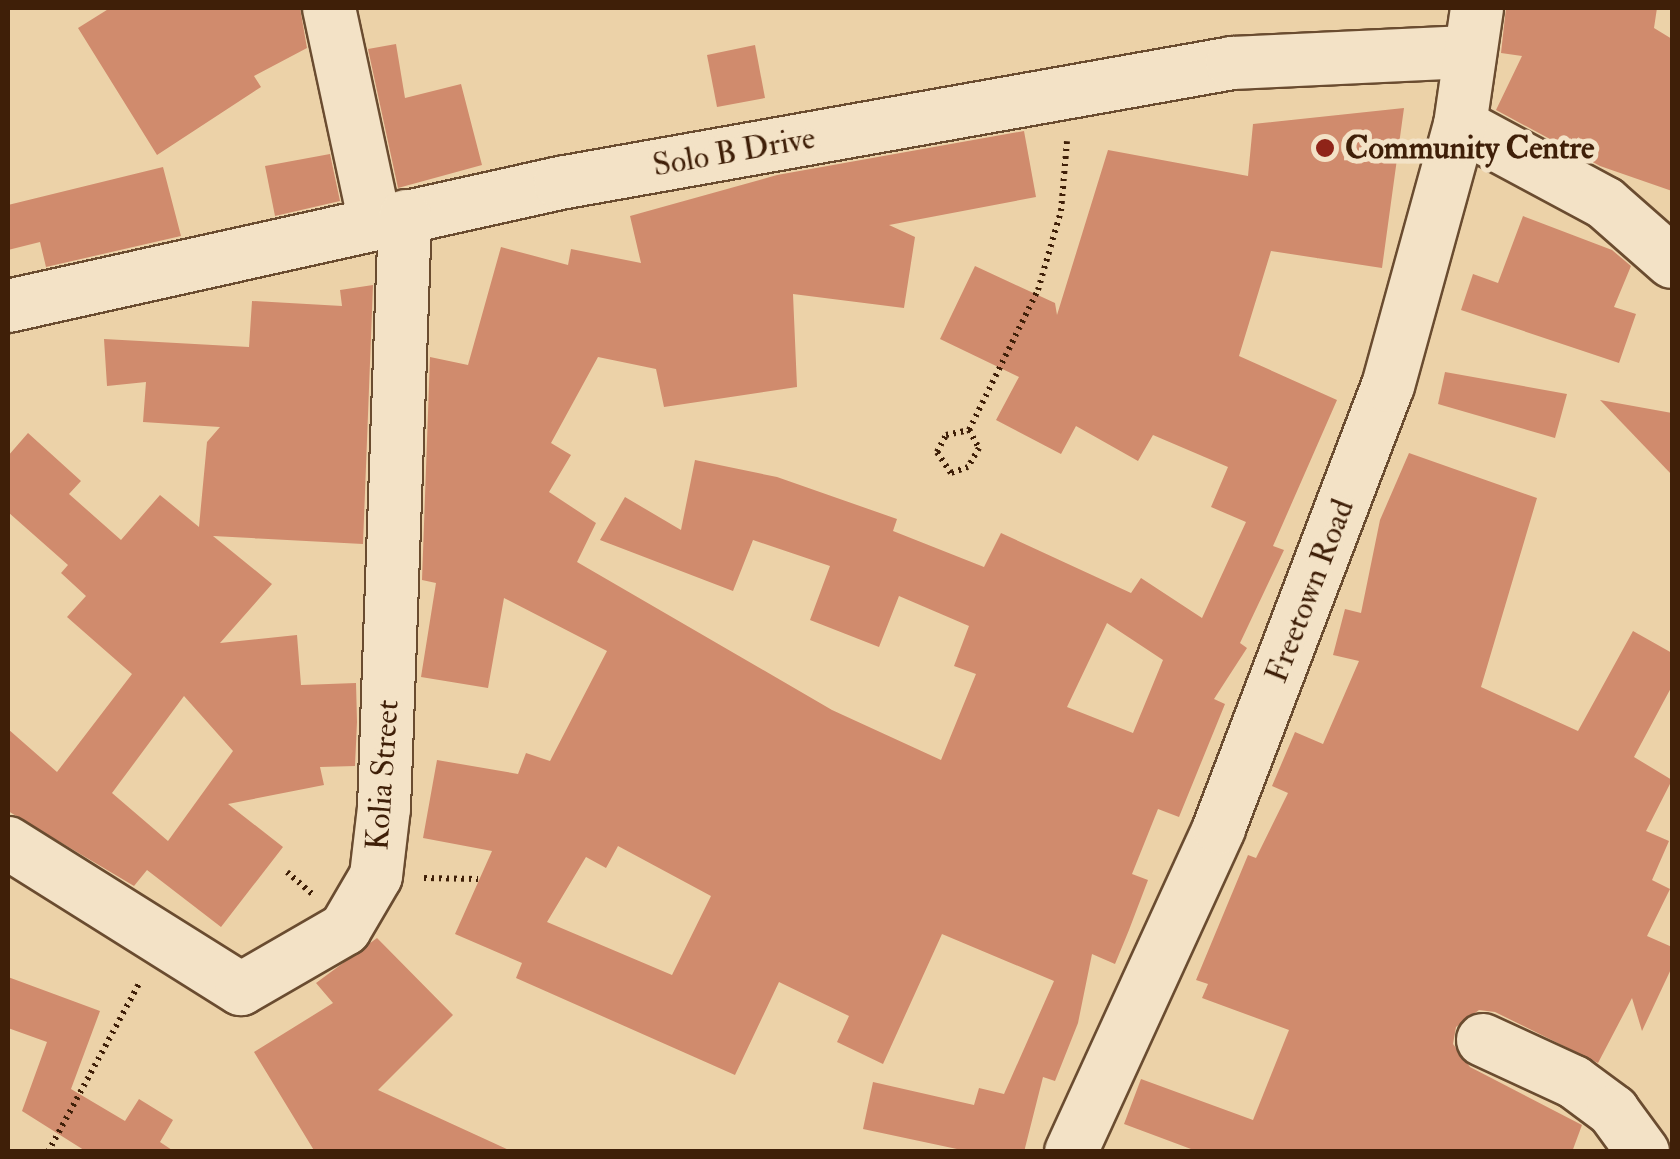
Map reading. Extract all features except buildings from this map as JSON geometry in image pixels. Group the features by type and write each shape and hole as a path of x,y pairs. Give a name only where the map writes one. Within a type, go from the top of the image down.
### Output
{"street":[{"name":"Kolia Street","path":"8,843 241,989 328,946 376,876 390,220 328,8"},
{"name":"Solo B Drive","path":"8,306 390,220 1232,64 1473,30"},
{"name":"Freetown Road","path":"1071,1152 1219,828 1388,386 1460,125 1473,30"},
{"path":"1460,125 1605,203 1672,262"},
{"path":"1483,1040 1574,1082 1613,1111 1643,1152"}],"path":[{"path":"969,430 1038,290 1061,210 1070,94"},
{"path":"969,430 979,448 968,467 951,473 937,452 946,435 969,430"},
{"path":"48,1152 162,941"}],"place":[{"name":"Community Centre","path":"1325,148"}]}
